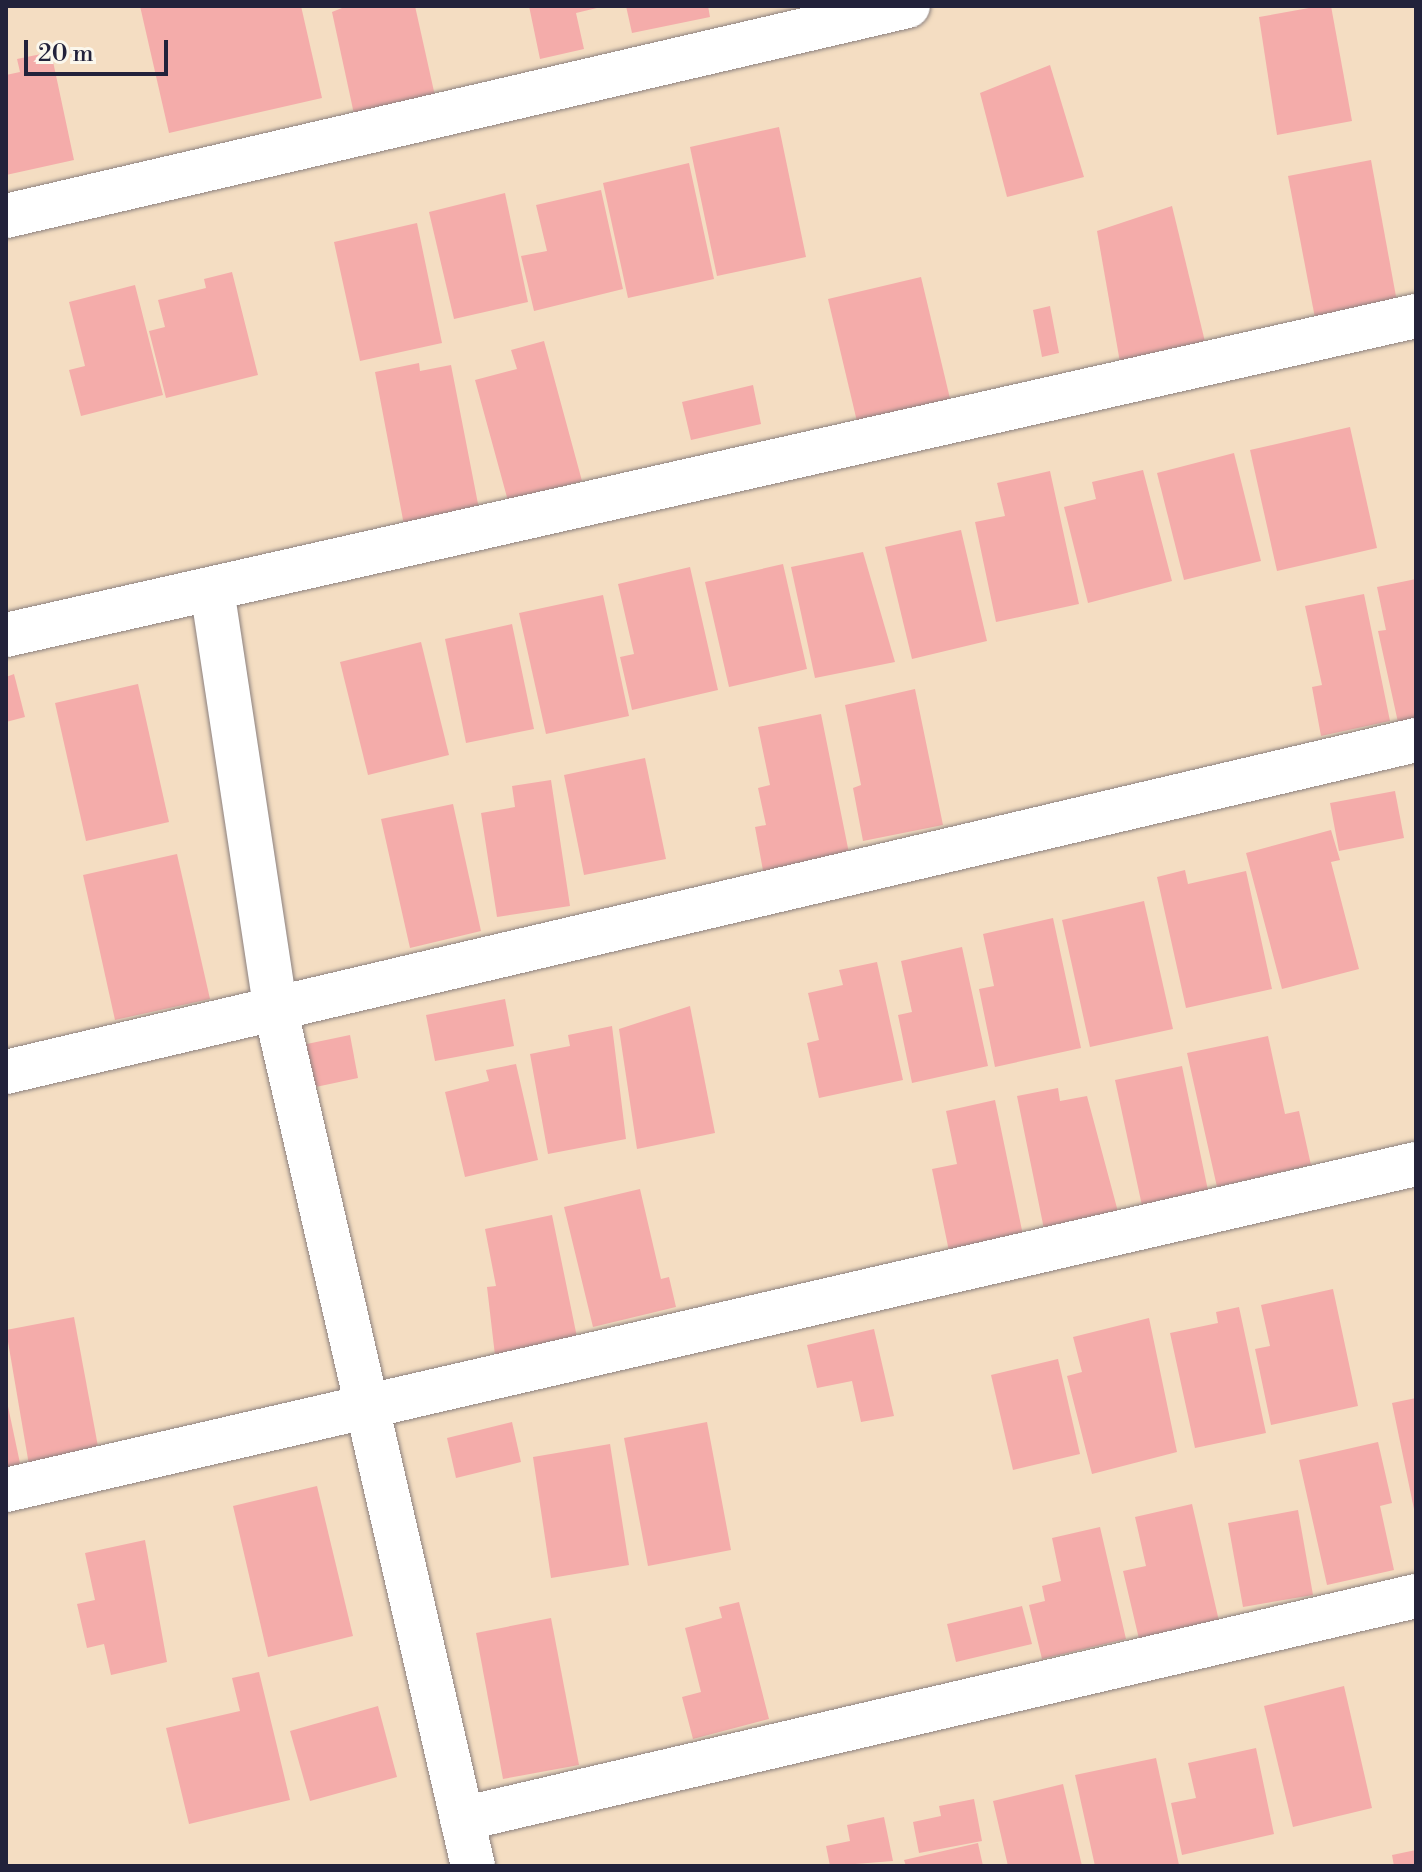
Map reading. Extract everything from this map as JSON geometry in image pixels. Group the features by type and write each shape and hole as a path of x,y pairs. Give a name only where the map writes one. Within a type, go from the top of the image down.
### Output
{"street":[{"path":"6,216 908,6"},
{"path":"6,635 1416,316"},
{"path":"212,589 276,1012 473,1866"},
{"path":"6,1072 276,1012 1416,740"},
{"path":"6,1490 366,1412 1416,1164"},
{"path":"462,1819 1416,1596"}],"building":[{"path":"140,6 301,6 322,98 169,133"},
{"path":"347,6 415,6 435,96 354,114 332,12"},
{"path":"529,6 601,7 576,13 584,49 540,59"},
{"path":"626,6 708,6 710,17 632,33"},
{"path":"1331,6 1352,121 1277,135 1259,17"},
{"path":"51,52 74,160 6,175 6,75 20,72 17,59"},
{"path":"1050,65 1084,177 1007,197 980,93"},
{"path":"779,127 806,257 717,276 690,147"},
{"path":"1371,160 1397,302 1315,318 1288,176"},
{"path":"689,163 714,279 628,298 603,183"},
{"path":"601,190 623,289 534,311 521,256 547,251 536,205"},
{"path":"505,193 528,302 454,319 429,212"},
{"path":"1172,206 1207,350 1121,368 1097,231"},
{"path":"417,223 442,343 360,361 334,242"},
{"path":"232,272 258,375 166,398 149,331 165,327 158,300 206,288 204,279"},
{"path":"921,277 952,407 859,430 828,299"},
{"path":"135,285 163,395 81,416 69,370 85,366 69,302"},
{"path":"1050,306 1059,353 1042,357 1033,310"},
{"path":"544,341 582,481 508,501 475,380 517,369 511,350"},
{"path":"419,363 420,371 451,365 479,509 404,525 375,372"},
{"path":"753,385 761,424 691,440 682,402"},
{"path":"1350,427 1377,548 1277,571 1250,450"},
{"path":"1234,453 1261,561 1184,580 1157,473"},
{"path":"1143,470 1172,581 1088,603 1064,507 1096,499 1092,482"},
{"path":"1050,471 1079,604 996,622 975,522 1005,516 997,483"},
{"path":"961,530 987,641 912,659 885,547"},
{"path":"863,552 895,662 815,678 791,567"},
{"path":"783,564 807,669 729,687 705,582"},
{"path":"690,567 718,690 632,710 620,657 634,654 618,584"},
{"path":"1416,579 1416,733 1401,736 1378,631 1386,630 1377,587"},
{"path":"1364,594 1390,721 1321,736 1312,687 1322,685 1305,606"},
{"path":"603,595 629,716 546,734 519,613"},
{"path":"512,624 534,729 466,743 445,639"},
{"path":"421,642 449,755 368,775 340,662"},
{"path":"14,674 25,717 6,722 6,677"},
{"path":"138,684 169,822 86,841 55,703"},
{"path":"915,689 943,825 863,841 853,788 861,785 845,705"},
{"path":"821,714 850,858 764,876 755,827 766,825 758,788 770,785 758,727"},
{"path":"645,758 666,859 584,875 564,775"},
{"path":"551,780 570,906 497,917 481,813 515,807 512,786"},
{"path":"1395,791 1404,838 1339,851 1330,803"},
{"path":"453,804 481,931 410,948 381,819"},
{"path":"1331,830 1340,860 1331,862 1359,969 1282,989 1246,853"},
{"path":"177,854 210,999 115,1020 83,875"},
{"path":"1185,870 1188,884 1246,871 1272,989 1186,1008 1157,877"},
{"path":"1144,901 1173,1029 1090,1047 1062,920"},
{"path":"1053,918 1081,1048 995,1067 979,989 994,986 983,934"},
{"path":"962,947 988,1066 912,1083 898,1015 912,1012 901,961"},
{"path":"877,962 903,1080 819,1098 807,1043 819,1040 808,993 843,985 839,970"},
{"path":"505,999 514,1046 435,1061 426,1015"},
{"path":"690,1006 715,1133 637,1149 619,1029"},
{"path":"612,1026 626,1139 548,1154 530,1054 570,1046 568,1035"},
{"path":"350,1035 358,1078 311,1088 302,1045"},
{"path":"1268,1036 1285,1114 1299,1111 1311,1165 1217,1187 1187,1053"},
{"path":"516,1064 538,1160 465,1177 445,1092 489,1081 486,1070"},
{"path":"1182,1066 1210,1200 1144,1215 1115,1080"},
{"path":"1058,1088 1060,1101 1087,1096 1121,1223 1046,1239 1017,1096"},
{"path":"995,1100 1024,1240 950,1256 932,1169 957,1164 946,1111"},
{"path":"640,1189 661,1279 669,1277 676,1307 593,1327 564,1207"},
{"path":"552,1215 579,1347 496,1364 487,1287 496,1286 485,1229"},
{"path":"1333,1289 1358,1406 1271,1425 1255,1349 1270,1346 1261,1305"},
{"path":"1239,1307 1266,1433 1195,1448 1170,1333 1218,1323 1216,1312"},
{"path":"74,1317 99,1452 29,1465 6,1330"},
{"path":"1149,1318 1177,1452 1092,1474 1067,1376 1082,1372 1073,1337"},
{"path":"874,1329 894,1416 861,1422 852,1381 817,1388 807,1345"},
{"path":"1058,1359 1080,1454 1013,1470 991,1375"},
{"path":"6,1397 21,1468 6,1471"},
{"path":"1416,1398 1416,1514 1415,1514 1392,1403"},
{"path":"512,1422 521,1462 456,1478 447,1438"},
{"path":"707,1422 731,1550 648,1566 624,1438"},
{"path":"1378,1442 1392,1503 1380,1506 1394,1570 1327,1585 1299,1460"},
{"path":"610,1444 629,1565 551,1578 533,1457"},
{"path":"317,1486 353,1636 268,1657 233,1506"},
{"path":"1192,1504 1219,1621 1139,1639 1123,1571 1146,1566 1135,1517"},
{"path":"1298,1510 1313,1595 1243,1607 1228,1523"},
{"path":"1100,1527 1126,1639 1042,1659 1029,1605 1045,1601 1042,1586 1061,1581 1052,1538"},
{"path":"145,1540 167,1662 111,1675 104,1644 87,1648 77,1604 95,1600 85,1553"},
{"path":"739,1602 769,1719 693,1739 682,1697 701,1692 685,1628 722,1618 719,1607"},
{"path":"1022,1606 1032,1644 956,1662 947,1624"},
{"path":"551,1618 579,1765 503,1779 476,1633"},
{"path":"259,1672 290,1800 189,1824 166,1728 240,1711 232,1678"},
{"path":"1344,1686 1372,1808 1293,1827 1264,1706"},
{"path":"378,1706 397,1777 310,1801 290,1731"},
{"path":"1256,1748 1274,1834 1182,1855 1171,1803 1196,1798 1188,1763"},
{"path":"1156,1758 1179,1865 1095,1866 1075,1775"},
{"path":"1063,1784 1082,1866 1008,1866 993,1801"},
{"path":"974,1799 982,1841 919,1853 913,1822 941,1816 939,1806"},
{"path":"884,1817 893,1861 830,1866 826,1846 850,1841 847,1825"},
{"path":"978,1843 983,1866 906,1866 904,1860"},
{"path":"1416,1850 1416,1866 1394,1866 1392,1855"}]}
